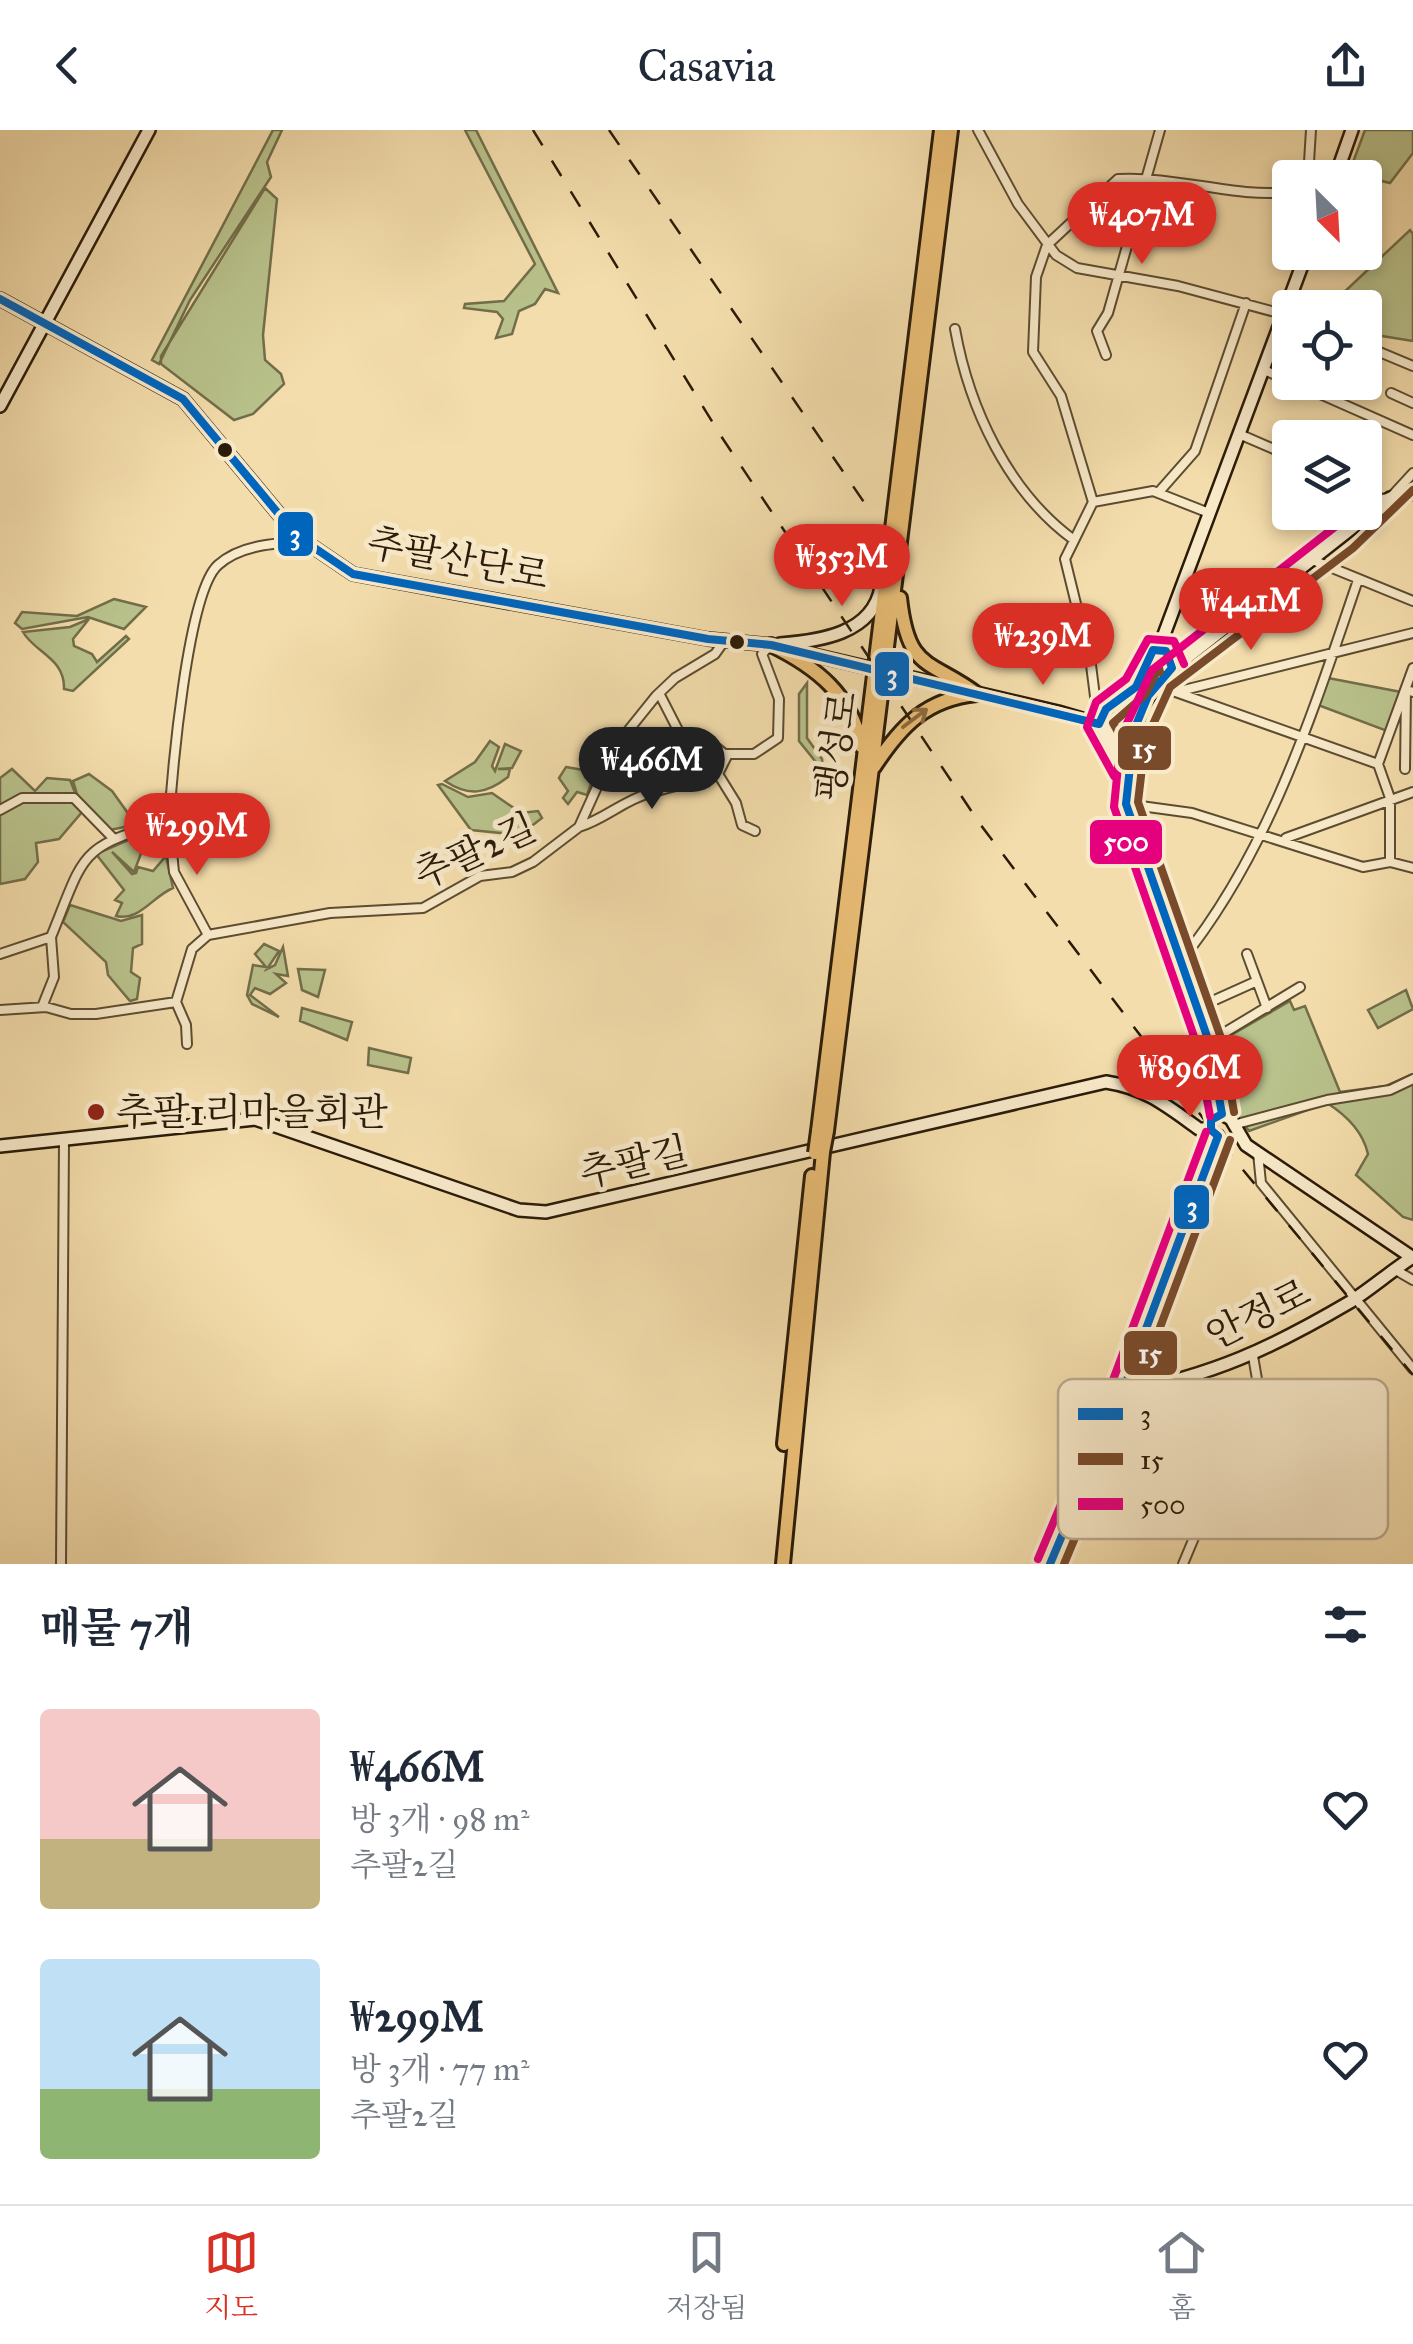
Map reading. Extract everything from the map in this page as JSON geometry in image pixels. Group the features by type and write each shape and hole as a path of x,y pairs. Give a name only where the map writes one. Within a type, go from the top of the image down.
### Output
{"main road":[{"name":"팽성로","path":"894,565 941,130"},
{"name":"팽성로","path":"819,1152 951,130"},
{"path":"894,565 902,610 917,654 935,672 977,694"},
{"path":"771,645 812,668 838,692 855,720 868,766"},
{"path":"868,766 916,715 943,701 977,694"},
{"path":"774,1564 794,1326 819,1152"},
{"path":"784,1564 819,1152"}],"street":[{"path":"0,406 149,130"},
{"path":"978,130 1018,204 1048,244 1076,268 1272,310"},
{"path":"1106,355 1096,331 1108,313 1160,130"},
{"path":"1309,160 1311,130"},
{"path":"1341,160 1352,130"},
{"path":"1125,770 1098,724 1091,665 1065,558 1093,502 1061,396 1033,352 1036,277 1048,244 1118,179 1149,178 1272,194"},
{"name":"추팔산단로","path":"0,299 183,400 306,542 353,574 771,645 1098,724 1114,734 1136,727"},
{"path":"1158,493 1195,450 1246,302"},
{"path":"955,329 957,350 977,404 1021,492 1074,540"},
{"path":"1098,724 1106,709 1136,687 1149,655 1159,648 1272,351"},
{"path":"1382,353 1413,366"},
{"path":"1264,370 1272,373"},
{"path":"1391,393 1413,403"},
{"path":"1334,400 1413,434"},
{"path":"1239,434 1272,448"},
{"path":"1413,473 1390,498 1315,561 1172,668 1140,708 1125,770 1126,804 1210,1042 1222,1114 1258,1153 1382,1241 1413,1258"},
{"path":"1093,502 1158,493 1208,513"},
{"path":"1382,498 1413,493"},
{"path":"187,1044 186,1025 176,1002 192,948 208,935 174,872 169,822 182,684 214,568 236,552 306,542"},
{"path":"1315,561 1413,602"},
{"path":"723,754 742,758 778,738 780,699 762,654 771,645 830,636 857,624 874,606 883,570 894,565"},
{"path":"1179,962 1198,940 1265,834 1358,580"},
{"path":"1175,692 1334,648 1372,644 1413,632"},
{"name":"추팔2길","path":"208,935 330,913 424,908 480,876 512,872 533,862 579,826 615,747 659,693 675,678 715,654 725,640"},
{"path":"1159,648 1166,651 1172,668"},
{"path":"1405,770 1413,668"},
{"path":"1156,685 1378,764"},
{"path":"1390,862 1390,798 1378,764 1410,691"},
{"path":"579,826 606,818 648,793 686,787 718,774 727,756 707,740 680,734 659,693"},
{"path":"718,774 736,803 742,824 756,830"},
{"path":"1284,839 1413,792"},
{"path":"0,810 22,798 74,798 113,838"},
{"path":"1126,804 1192,812 1363,867 1390,862 1413,868"},
{"path":"42,1008 54,977 51,937 82,860 113,838 169,822"},
{"path":"0,954 51,937"},
{"path":"1247,954 1267,1008"},
{"path":"1197,1008 1257,981"},
{"path":"1210,1042 1300,987"},
{"path":"0,1010 42,1008 96,1014 176,1002"},
{"path":"1214,1132 1227,1135 1233,1126 1328,1100 1390,1090 1413,1079"},
{"name":"추팔길","path":"0,1146 255,1119 519,1210 546,1212 1106,1082 1135,1087 1161,1100 1198,1129 1214,1132"},
{"path":"1127,1379 1214,1132 1213,1118 1222,1114"},
{"path":"61,1564 64,1141"},
{"path":"1258,1153 1261,1182 1413,1370"},
{"name":"안정로","path":"1183,1379 1252,1356 1354,1299 1413,1258"},
{"path":"1394,1269 1413,1280"},
{"path":"1140,1343 1148,1372 1155,1379"},
{"path":"1252,1356 1257,1379"},
{"path":"1050,1564 1061,1539"},
{"path":"1183,1564 1193,1539"}],"green space":[{"path":"273,130 282,130 267,162 271,177 190,300 159,364 152,360"},
{"path":"465,130 476,130 558,293 545,289 535,304 519,311 512,334 496,338 503,319 497,312 464,308 465,304 504,301 535,264"},
{"path":"1365,130 1413,130 1413,153 1390,183 1382,181 1382,160 1354,160"},
{"path":"265,188 277,199 263,335 265,360 281,374 284,384 253,414 234,420 161,364 161,356"},
{"path":"1410,230 1413,341 1382,336 1382,290 1346,290 1368,270 1382,270 1382,256"},
{"path":"114,599 146,607 124,629 88,617 22,629 15,623 22,612 77,616"},
{"path":"89,619 73,639 74,646 92,654 97,662 126,636 129,639 73,691 64,689 55,663 23,632 70,627"},
{"path":"1161,661 1164,668 1119,733 1108,724 1109,715 1132,699"},
{"path":"1328,678 1401,692 1387,731 1318,705"},
{"path":"807,683 807,738 822,759 823,771 799,741 799,694"},
{"path":"490,741 499,747 492,766 495,771 505,744 521,751 512,768 498,769 510,769 508,777 477,791 462,790 445,781 475,762"},
{"path":"566,767 595,772 587,795 577,792 568,804 563,798 568,791 559,778"},
{"path":"12,769 35,791 47,778 70,780 76,795 33,796 72,802 82,812 59,839 36,843 38,862 25,879 0,884 0,778"},
{"path":"89,774 112,791 130,816 138,814 149,822 110,830 78,797 73,781"},
{"path":"438,785 468,797 492,793 521,813 538,811 542,818 520,835 471,830"},
{"path":"133,838 142,851 134,872 112,852 132,874 136,873 138,867 153,871 166,856 173,888 139,912 116,916 122,903 115,900 124,890 96,854"},
{"path":"70,905 121,921 142,915 142,944 133,948 131,972 140,978 137,999 130,1001 108,975 106,962 63,922"},
{"path":"264,944 279,951 267,969 275,965 283,947 288,976 276,974 286,983 270,994 255,988 250,995 279,1017 252,1004 247,995 253,965 266,967 255,954"},
{"path":"298,969 325,970 318,997 302,990"},
{"path":"1406,990 1413,1009 1378,1028 1368,1010"},
{"path":"1290,1001 1294,1010 1305,1006 1340,1092 1386,1086 1413,1074 1413,1220 1403,1217 1356,1175 1368,1154 1366,1146 1353,1125 1327,1103 1249,1131 1235,1112 1220,1077 1221,1041"},
{"path":"302,1008 352,1022 347,1040 300,1021"},
{"path":"369,1048 411,1058 408,1073 368,1065"}],"railway":[{"path":"533,130 721,436 980,824 1234,1159 1413,1375"},
{"path":"609,130 870,511"}],"transit line":[{"name":"3","path":"0,299 183,399 297,536 353,574 708,639 771,645 1099,724 1106,709 1136,687 1153,650 1166,651 1172,668 1148,696 1134,730 1126,804 1209,1042 1222,1114 1211,1120 1211,1130 1218,1136 1127,1379"},
{"name":"15","path":"1234,1112 1221,1038 1138,802 1145,742 1170,687 1353,548 1413,490"},
{"name":"500","path":"1210,1116 1197,1045 1114,807 1121,736 1152,670 1331,530"},
{"name":"500","path":"1114,776 1087,727 1096,702 1126,679 1148,639 1174,641 1184,664"},
{"name":"15","path":"1136,764 1113,723 1145,695 1159,668 1160,672"},
{"name":"500","path":"1113,1379 1206,1132"},
{"name":"15","path":"1141,1379 1230,1140"},
{"name":"500","path":"1038,1559 1058,1512"},
{"name":"3","path":"1050,1564 1061,1539"},
{"name":"15","path":"1064,1564 1074,1539"}],"place":[{"name":"추팔1리마을회관","path":"96,1112"}]}
